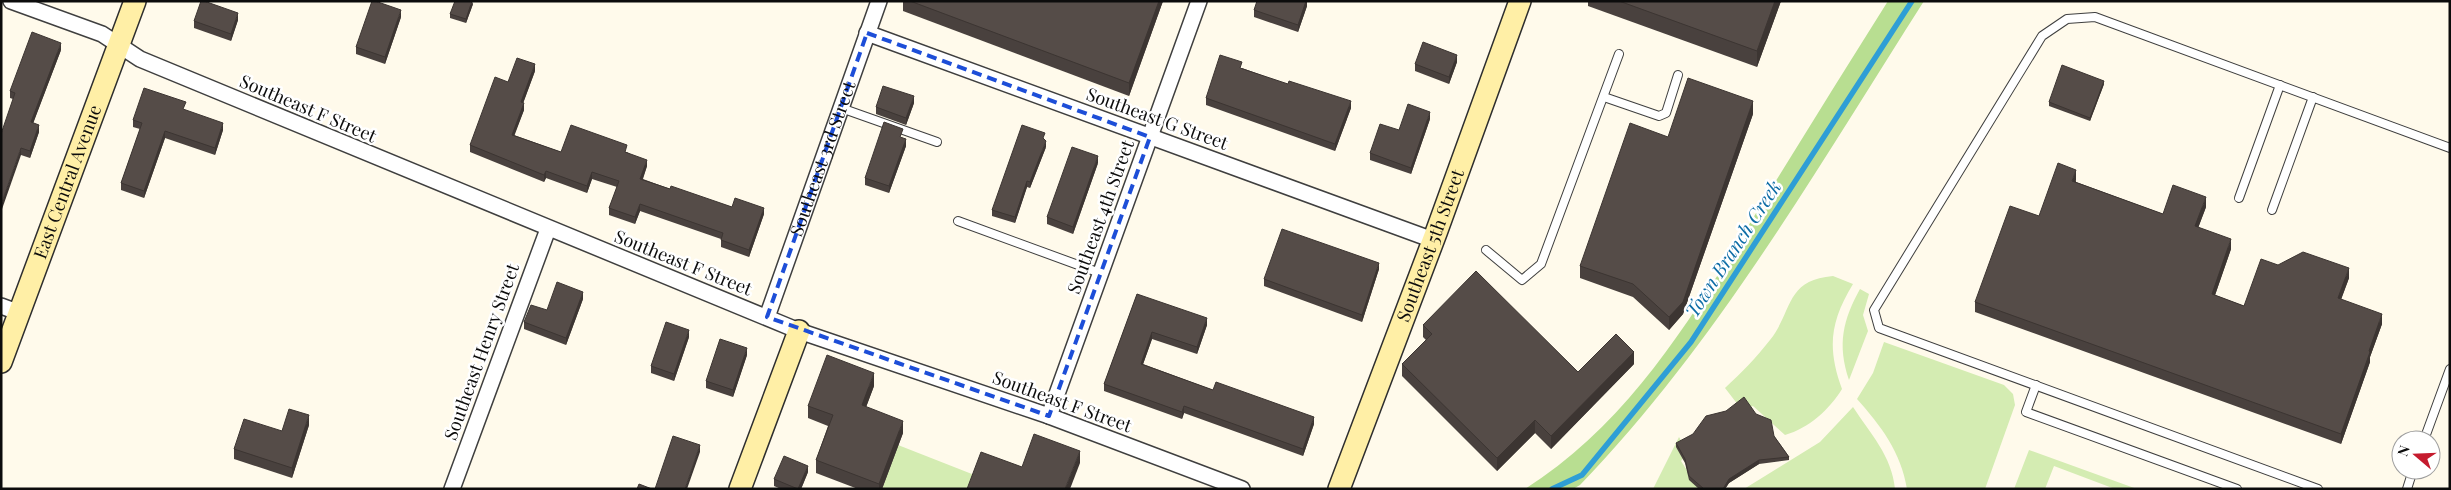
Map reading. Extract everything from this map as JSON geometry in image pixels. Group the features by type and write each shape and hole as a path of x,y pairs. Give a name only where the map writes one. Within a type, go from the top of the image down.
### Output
{"street":[{"name":"Southeast F Street","path":"11,1 102,34 140,59 548,229 800,331 1049,416 1242,489"},
{"name":"East Central Avenue","path":"1,362 11,310 119,46 135,1"},
{"name":"Southeast 3rd Street","path":"767,317 879,1"},
{"name":"Southeast 4th Street","path":"1049,416 1199,1"},
{"name":"Southeast 5th Street","path":"1339,489 1433,240 1520,1"},
{"name":"Southeast G Street","path":"868,33 1433,240"},
{"name":"Southeast Henry Street","path":"452,489 548,229"},
{"path":"740,489 800,331"}],"lane":[{"path":"2318,489 1879,328 1874,310 2042,36 2067,19 2095,17 2450,148"},
{"path":"1486,250 1522,280 1541,264 1619,54"},
{"path":"1604,97 1659,116 1666,114 1678,75"},
{"path":"2239,198 2280,85"},
{"path":"2272,210 2313,97"},
{"path":"841,108 937,142"},
{"path":"958,221 1100,274"},
{"path":"2428,430 2450,369"},
{"path":"2036,385 2026,412 2237,489"}],"highlighted area":[{"path":"867,33 1150,137 1049,416 767,317"}],"green space":[{"path":"1888,1 1924,1 1764,252 1677,373 1630,430 1580,485 1573,489 1525,489 1563,462 1597,432 1628,399 1657,363 1710,288"},
{"path":"1833,276 1853,284 1839,311 1833,335 1834,361 1842,389 1818,417 1802,428 1785,435 1753,406 1742,410 1725,388 1770,340 1798,290 1817,279"},
{"path":"1860,289 1869,294 1863,315 1868,331 1849,380 1843,355 1844,333 1849,311"},
{"path":"1884,342 2004,385 2013,394 2015,405 1985,489 1907,489 1900,463 1889,440 1857,399 1873,373"},
{"path":"1853,407 1885,455 1890,466 1895,489 1744,489 1820,442"},
{"path":"1679,437 1688,452 1681,461 1699,489 1653,489"},
{"path":"898,445 977,476 972,489 882,489"},
{"path":"2029,450 2137,489 2115,489 2054,466 2045,489 2014,489"}],"building":[{"path":"201,1 238,13 231,34 194,21"},
{"path":"372,1 401,10 385,57 356,47"},
{"path":"455,1 472,1 466,19 450,14"},
{"path":"910,1 1159,1 1129,83"},
{"path":"1257,1 1306,1 1298,25 1254,10"},
{"path":"1619,1 1775,1 1757,51"},
{"path":"32,32 61,43 31,122 39,125 30,151 21,148 1,205 1,134 15,93 10,91"},
{"path":"1423,42 1457,55 1449,77 1415,64"},
{"path":"1220,55 1242,62 1240,68 1288,84 1289,81 1351,101 1335,144 1206,98"},
{"path":"517,58 535,64 521,102 524,103 512,135 561,152 571,125 627,145 625,152 647,160 640,179 670,189 671,186 732,207 735,198 764,208 749,250 721,240 723,233 640,204 635,217 609,208 619,181 592,172 587,186 546,171 544,175 470,145 495,77 508,82"},
{"path":"2062,65 2104,81 2090,118 2049,102"},
{"path":"1688,78 1753,101 1683,302 1669,317 1633,284 1580,266 1630,123 1668,137"},
{"path":"883,86 914,96 906,118 876,107"},
{"path":"144,88 186,102 183,109 223,123 215,148 165,131 144,191 121,183 142,123 133,120"},
{"path":"1408,104 1430,112 1411,168 1370,153 1380,124 1399,130"},
{"path":"884,122 903,129 900,137 906,139 889,186 865,178"},
{"path":"1022,125 1045,133 1043,138 1046,141 1030,182 1027,181 1015,217 992,210"},
{"path":"1072,147 1098,156 1073,227 1047,217"},
{"path":"2058,163 2076,170 2072,181 2163,214 2173,185 2206,197 2195,226 2231,239 2212,294 2244,306 2261,259 2278,265 2303,252 2349,268 2338,298 2382,314 2341,434 1975,302 2010,206 2039,216"},
{"path":"1282,229 1379,263 1362,315 1264,279"},
{"path":"1476,271 1578,372 1616,334 1634,352 1551,436 1535,420 1497,458 1402,364 1432,334 1423,325"},
{"path":"557,282 583,292 566,338 524,322 531,305 547,310"},
{"path":"1137,294 1207,318 1197,347 1152,332 1141,364 1213,390 1216,382 1314,417 1303,449 1184,406 1182,412 1104,384"},
{"path":"666,322 689,330 674,374 651,366"},
{"path":"720,339 747,348 733,390 706,381"},
{"path":"827,355 874,373 862,405 903,421 879,484 816,460 833,415 808,406"},
{"path":"1744,397 1756,414 1771,420 1774,436 1789,457 1759,460 1729,479 1723,489 1704,489 1689,476 1685,459 1676,443 1693,434 1706,416 1726,411"},
{"path":"289,409 309,415 292,468 234,449 244,419 282,431"},
{"path":"1034,434 1080,451 1065,489 967,489 981,452 1022,467"},
{"path":"673,436 700,445 685,489 655,489"},
{"path":"784,456 808,466 798,489 774,479"},
{"path":"639,484 652,489 637,489"}],"waterway":[{"name":"Town Branch Creek","path":"1552,489 1582,475 1691,342 1912,1"}]}
